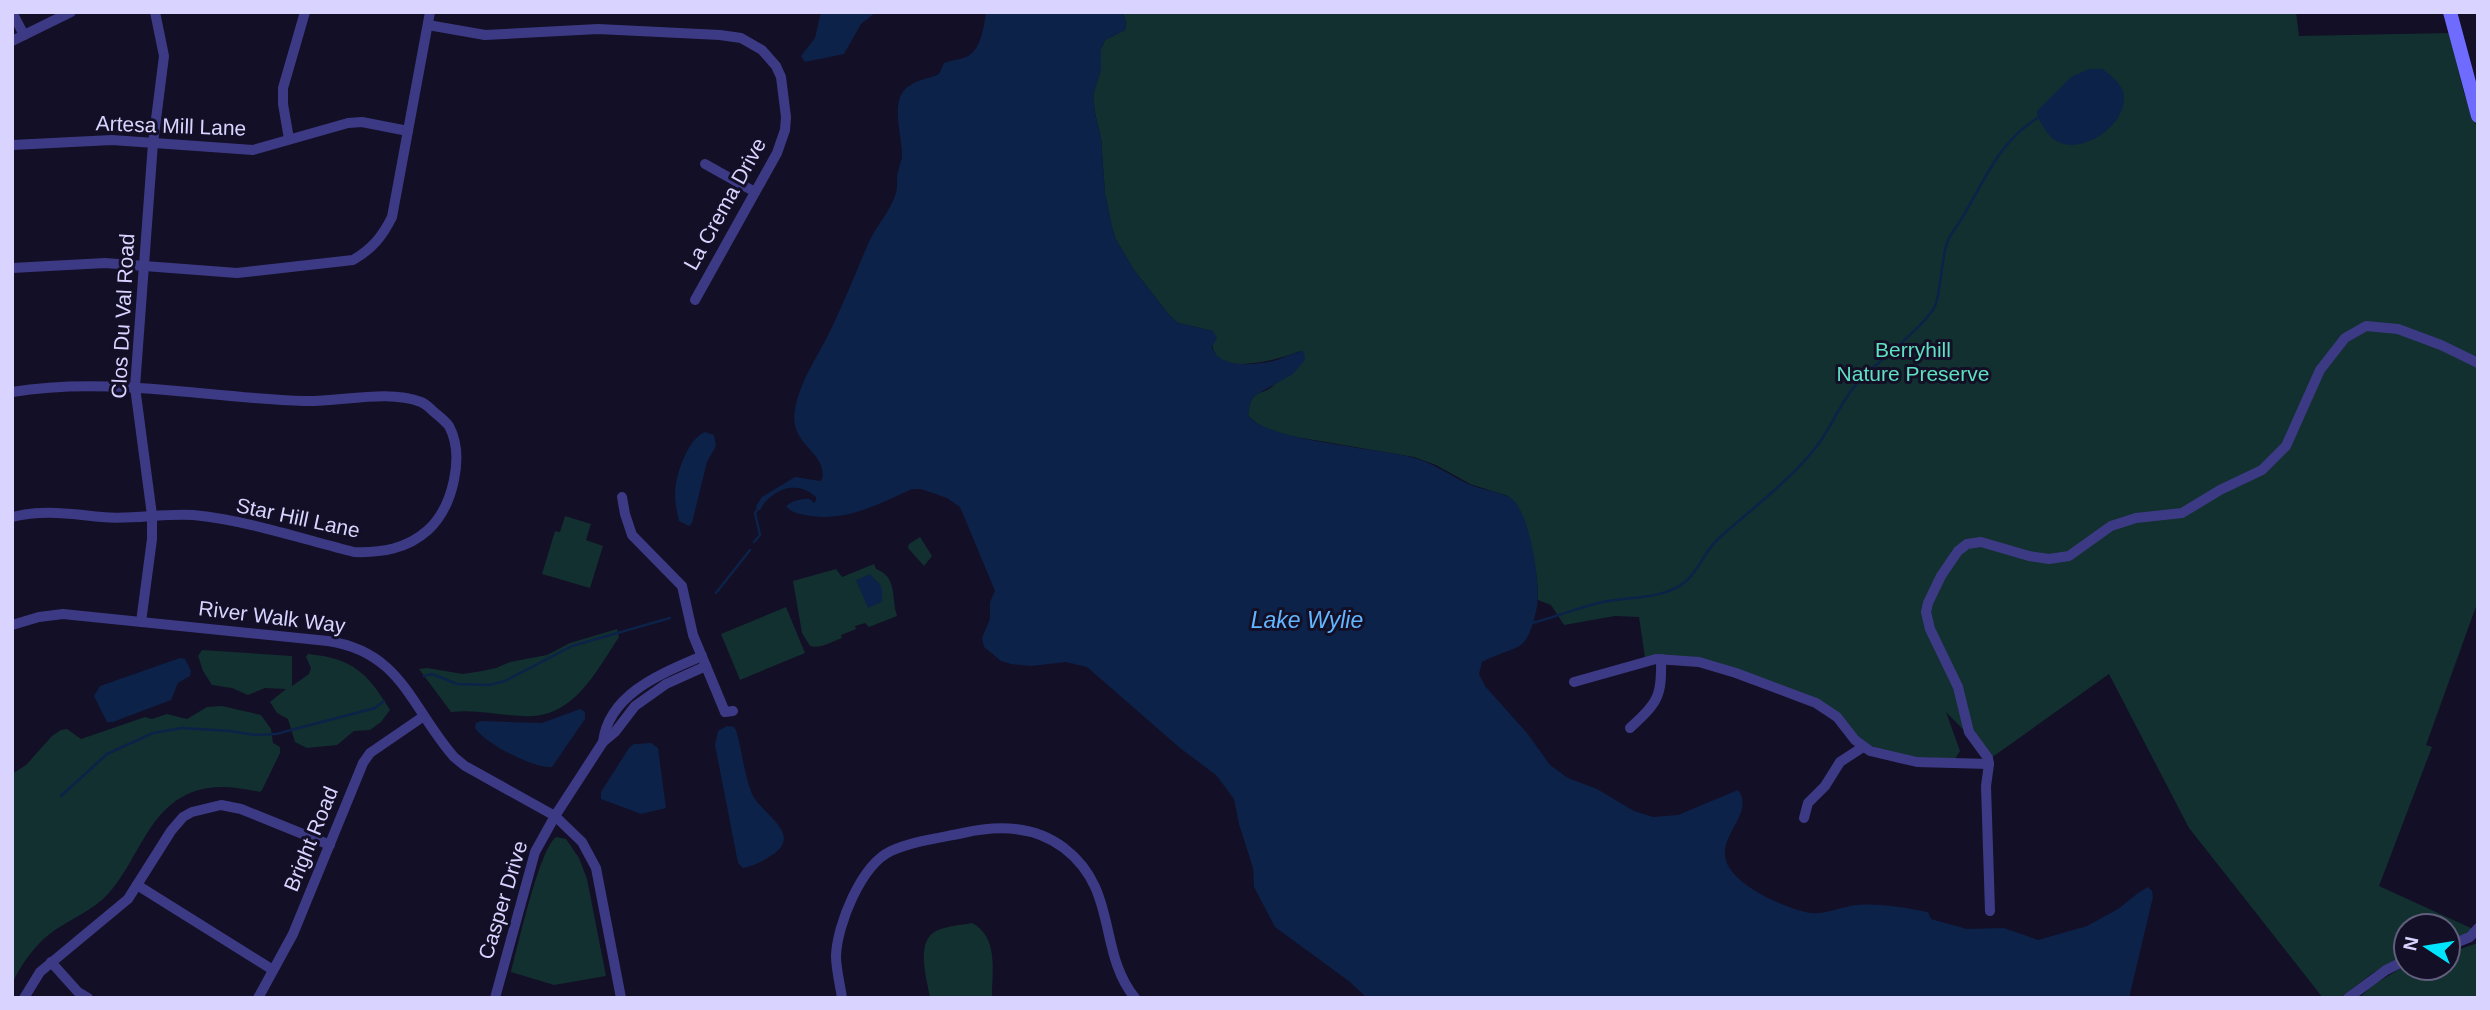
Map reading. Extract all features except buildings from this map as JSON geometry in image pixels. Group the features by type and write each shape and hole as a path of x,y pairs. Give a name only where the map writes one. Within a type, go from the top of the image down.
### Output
{"street":[{"path":"12,12 24,35"},
{"path":"12,41 71,12"},
{"name":"Clos Du Val Road","path":"141,622 152,539 152,515 135,387 153,143 164,56 155,12"},
{"path":"289,139 283,88 305,12"},
{"path":"12,268 105,263 237,273 353,260 369,251 384,234 392,217 430,12"},
{"path":"2450,12 2478,116"},
{"name":"La Crema Drive","path":"428,25 485,35 598,29 720,35 741,38 762,50 776,66 784,88 785,130 782,141 695,300"},
{"name":"Artesa Mill Lane","path":"12,145 112,141 253,150 348,123 362,122 408,131"},
{"path":"705,164 755,192"},
{"path":"1990,911 1986,786 1988,758 1969,732 1958,687 1930,629 1926,612 1941,576 1961,547 1981,542 2029,556 2049,559 2069,556 2119,523 2175,515 2189,510 2220,490 2269,466 2291,437 2320,370 2345,338 2366,326 2398,329 2478,363"},
{"name":"Star Hill Lane","path":"12,392 96,386 305,401 400,397 423,403 447,424 454,438 457,459 449,497 441,513 428,530 397,549 354,552 194,515 104,517 49,511 12,517"},
{"path":"622,497 632,535 682,586 690,624 724,711 733,711"},
{"name":"River Walk Way","path":"12,625 39,617 63,614 343,643 380,659 400,681 447,749 465,766 555,816 582,842 596,869 621,998"},
{"path":"1630,728 1660,694 1661,659"},
{"path":"1574,682 1649,660 1715,666 1816,703 1837,717 1863,747 1906,760 1989,764"},
{"name":"Casper Drive","path":"495,998 535,852 555,816 603,742 612,735 630,711 649,694 704,661"},
{"name":"Bright Road","path":"258,998 293,934 363,763 370,752 424,716"},
{"path":"1804,818 1808,803 1825,786 1840,762 1863,747"},
{"path":"24,998 40,972 128,899 183,817 202,808 221,805 241,809 330,845"},
{"path":"842,998 836,959 840,929 866,873 874,863 891,851 931,840 990,828 1011,827 1036,832 1056,843 1078,860 1087,872 1099,894 1121,977 1135,998"},
{"path":"137,885 273,971"},
{"path":"2462,940 2470,937 2478,928"},
{"path":"51,962 78,992 88,998"},
{"path":"2348,998 2392,967"}],"green space":[{"name":"Berryhill Nature Preserve","path":"1123,12 2296,12 2299,36 2449,33 2464,93 2478,131 2478,601 2426,745 2432,747 2379,886 2436,912 2392,912 2392,962 2374,972 2340,998 2323,998 2189,828 2109,674 1991,758 1946,712 1960,751 1955,759 1899,756 1860,742 1840,717 1736,670 1645,658 1639,617 1615,616 1564,625 1551,605 1538,600 1537,578 1526,527 1508,496 1470,484 1436,465 1414,457 1290,436 1263,428 1248,416 1249,406 1254,396 1275,384 1300,351 1253,363 1227,362 1218,357 1213,348 1213,331 1178,323 1169,315 1134,270 1115,238 1105,194 1101,138 1093,95 1101,69 1101,49 1105,40 1125,30"},
{"path":"565,516 591,524 586,540 603,546 590,588 542,574 555,531 560,532"},
{"path":"920,537 932,556 924,566 908,548 909,544"},
{"path":"874,564 891,583 897,616 869,627 865,623 855,626 856,629 841,635 842,638 822,646 810,646 802,633 793,581 836,569 842,577"},
{"path":"786,607 805,653 740,680 721,634"},
{"path":"617,629 619,637 581,692 555,710 540,715 451,712 419,669 463,674 482,671 547,655 570,643"},
{"path":"202,650 292,656 292,686 309,674 311,668 306,657 308,654 336,659 366,677 390,710 381,722 370,730 354,731 337,745 307,748 295,742 288,719 277,713 270,702 286,689 265,688 248,695 232,688 212,685 198,656"},
{"path":"222,706 261,715 271,729 273,743 280,747 280,753 262,790 260,792 230,787 201,789 182,797 170,806 150,829 108,894 42,941 12,984 12,774 26,765 52,736 61,730 67,729 81,739 145,717 152,719 167,714 187,719 207,707"},
{"path":"556,837 566,839 579,858 587,879 606,976 554,985 511,972 536,879 549,845"},
{"path":"972,923 981,929 990,946 993,967 992,998 930,998 924,960 926,942 938,930"},
{"name":"Berryhill Nature Preserve","path":"2462,924 2473,929 2462,937"},
{"path":"2478,943 2478,998 2359,998 2392,973 2392,982 2462,982 2462,948"}],"water":[{"path":"821,12 876,12 861,24 844,54 805,62 801,56 815,38"},
{"name":"Lake Wylie","path":"986,12 1123,12 1125,30 1105,40 1101,49 1101,69 1093,95 1101,138 1105,194 1115,238 1134,270 1169,315 1178,323 1213,331 1217,338 1212,347 1223,359 1240,364 1260,363 1304,351 1305,360 1293,374 1254,396 1248,416 1260,425 1300,438 1419,459 1468,484 1509,497 1516,504 1523,515 1532,548 1537,582 1537,607 1525,641 1482,662 1479,674 1485,686 1527,733 1550,765 1568,778 1597,789 1634,811 1653,817 1678,815 1738,790 1742,806 1726,846 1728,865 1746,885 1799,911 1822,913 1858,905 1893,906 1928,912 1931,919 1967,929 2004,928 2038,940 2087,926 2118,909 2148,887 2153,897 2129,998 1367,998 1350,982 1275,927 1254,887 1253,868 1234,799 1216,775 1180,748 1087,667 1066,662 1031,666 1011,664 1001,661 984,647 982,638 990,619 990,602 995,591 960,507 947,498 921,489 912,489 851,514 811,516 794,512 786,506 800,499 810,499 814,503 816,500 809,492 793,488 778,492 757,510 756,506 762,497 795,477 820,481 822,479 819,461 797,432 795,409 806,377 837,317 868,244 896,193 902,157 899,100 912,84 939,74 944,63 971,54 981,38"},
{"path":"2089,69 2103,69 2122,89 2124,102 2119,115 2098,137 2084,143 2070,145 2057,141 2046,131 2037,111 2071,77"},
{"path":"705,432 714,435 716,446 707,462 689,526 679,521 675,501 676,486 688,450"},
{"path":"870,574 882,588 882,602 868,608 856,580"},
{"path":"180,658 185,659 191,671 190,676 178,683 171,700 107,722 94,696 100,686"},
{"path":"580,709 585,712 585,719 552,767 534,764 510,754 488,741 475,728 476,723 481,721 542,723"},
{"path":"727,726 736,730 752,794 782,831 784,839 781,847 772,855 743,868 738,863 715,745 718,731"},
{"path":"651,743 658,748 666,808 641,814 601,799 601,792 629,748 634,744"}],"waterway":[{"path":"1532,623 1603,602 1667,592 1690,578 1717,540 1806,459 1823,438 1860,380 1930,313 1937,300 1945,250 1950,236 2004,149 2025,126 2039,117"},
{"path":"754,542 760,535 755,513 757,510"},
{"path":"716,593 750,550"},
{"path":"424,676 432,674 457,684 489,685 505,681 572,646 670,618"},
{"path":"61,796 107,754 153,733 182,728 255,735 276,734 375,708 384,701"}]}
